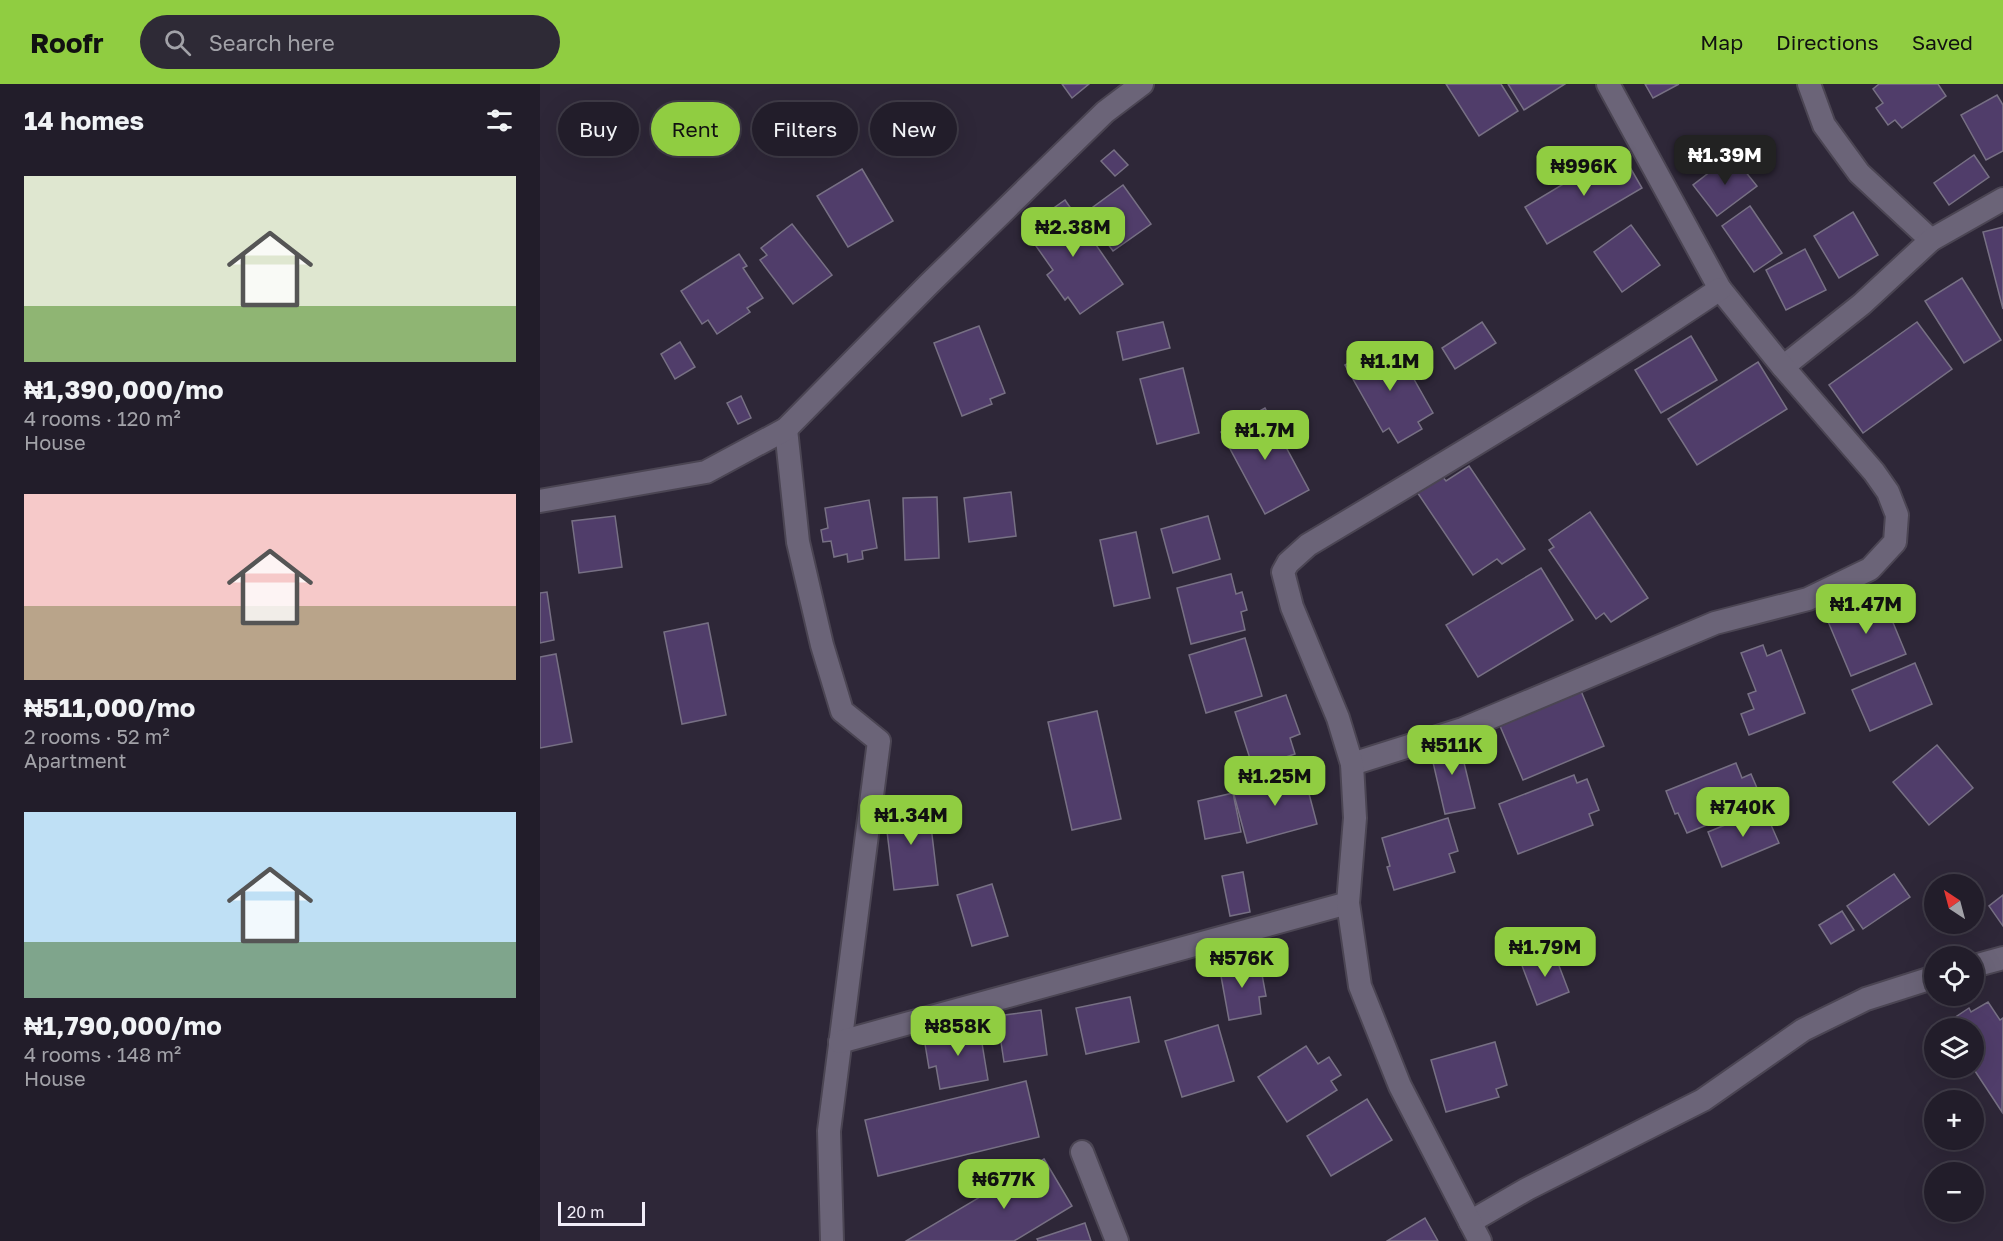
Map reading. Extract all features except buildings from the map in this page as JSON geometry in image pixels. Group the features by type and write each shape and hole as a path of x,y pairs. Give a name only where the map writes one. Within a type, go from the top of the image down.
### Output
{"street":[{"path":"540,501 706,472 786,429 929,284 1105,112 1142,84"},
{"path":"1352,764 1463,729 1715,623 1808,599 1870,569 1895,542 1897,515 1888,492 1874,472 1783,367 1720,289 1608,84"},
{"path":"1809,84 1824,125 1859,174 1931,240"},
{"path":"1783,367 1862,304 1931,240 2003,199"},
{"path":"1720,289 1476,445 1308,545 1288,563 1283,572 1286,589 1338,718 1352,764 1354,818 1348,903 1360,986 1400,1086 1475,1231 1527,1189 1702,1100 1803,1030 1866,999 1924,981"},
{"path":"786,429 798,542 822,645 842,711 879,741 829,1131 832,1241"},
{"path":"840,1042 1348,903"},
{"path":"1984,963 2003,958"},
{"path":"1082,1152 1118,1241"}]}
